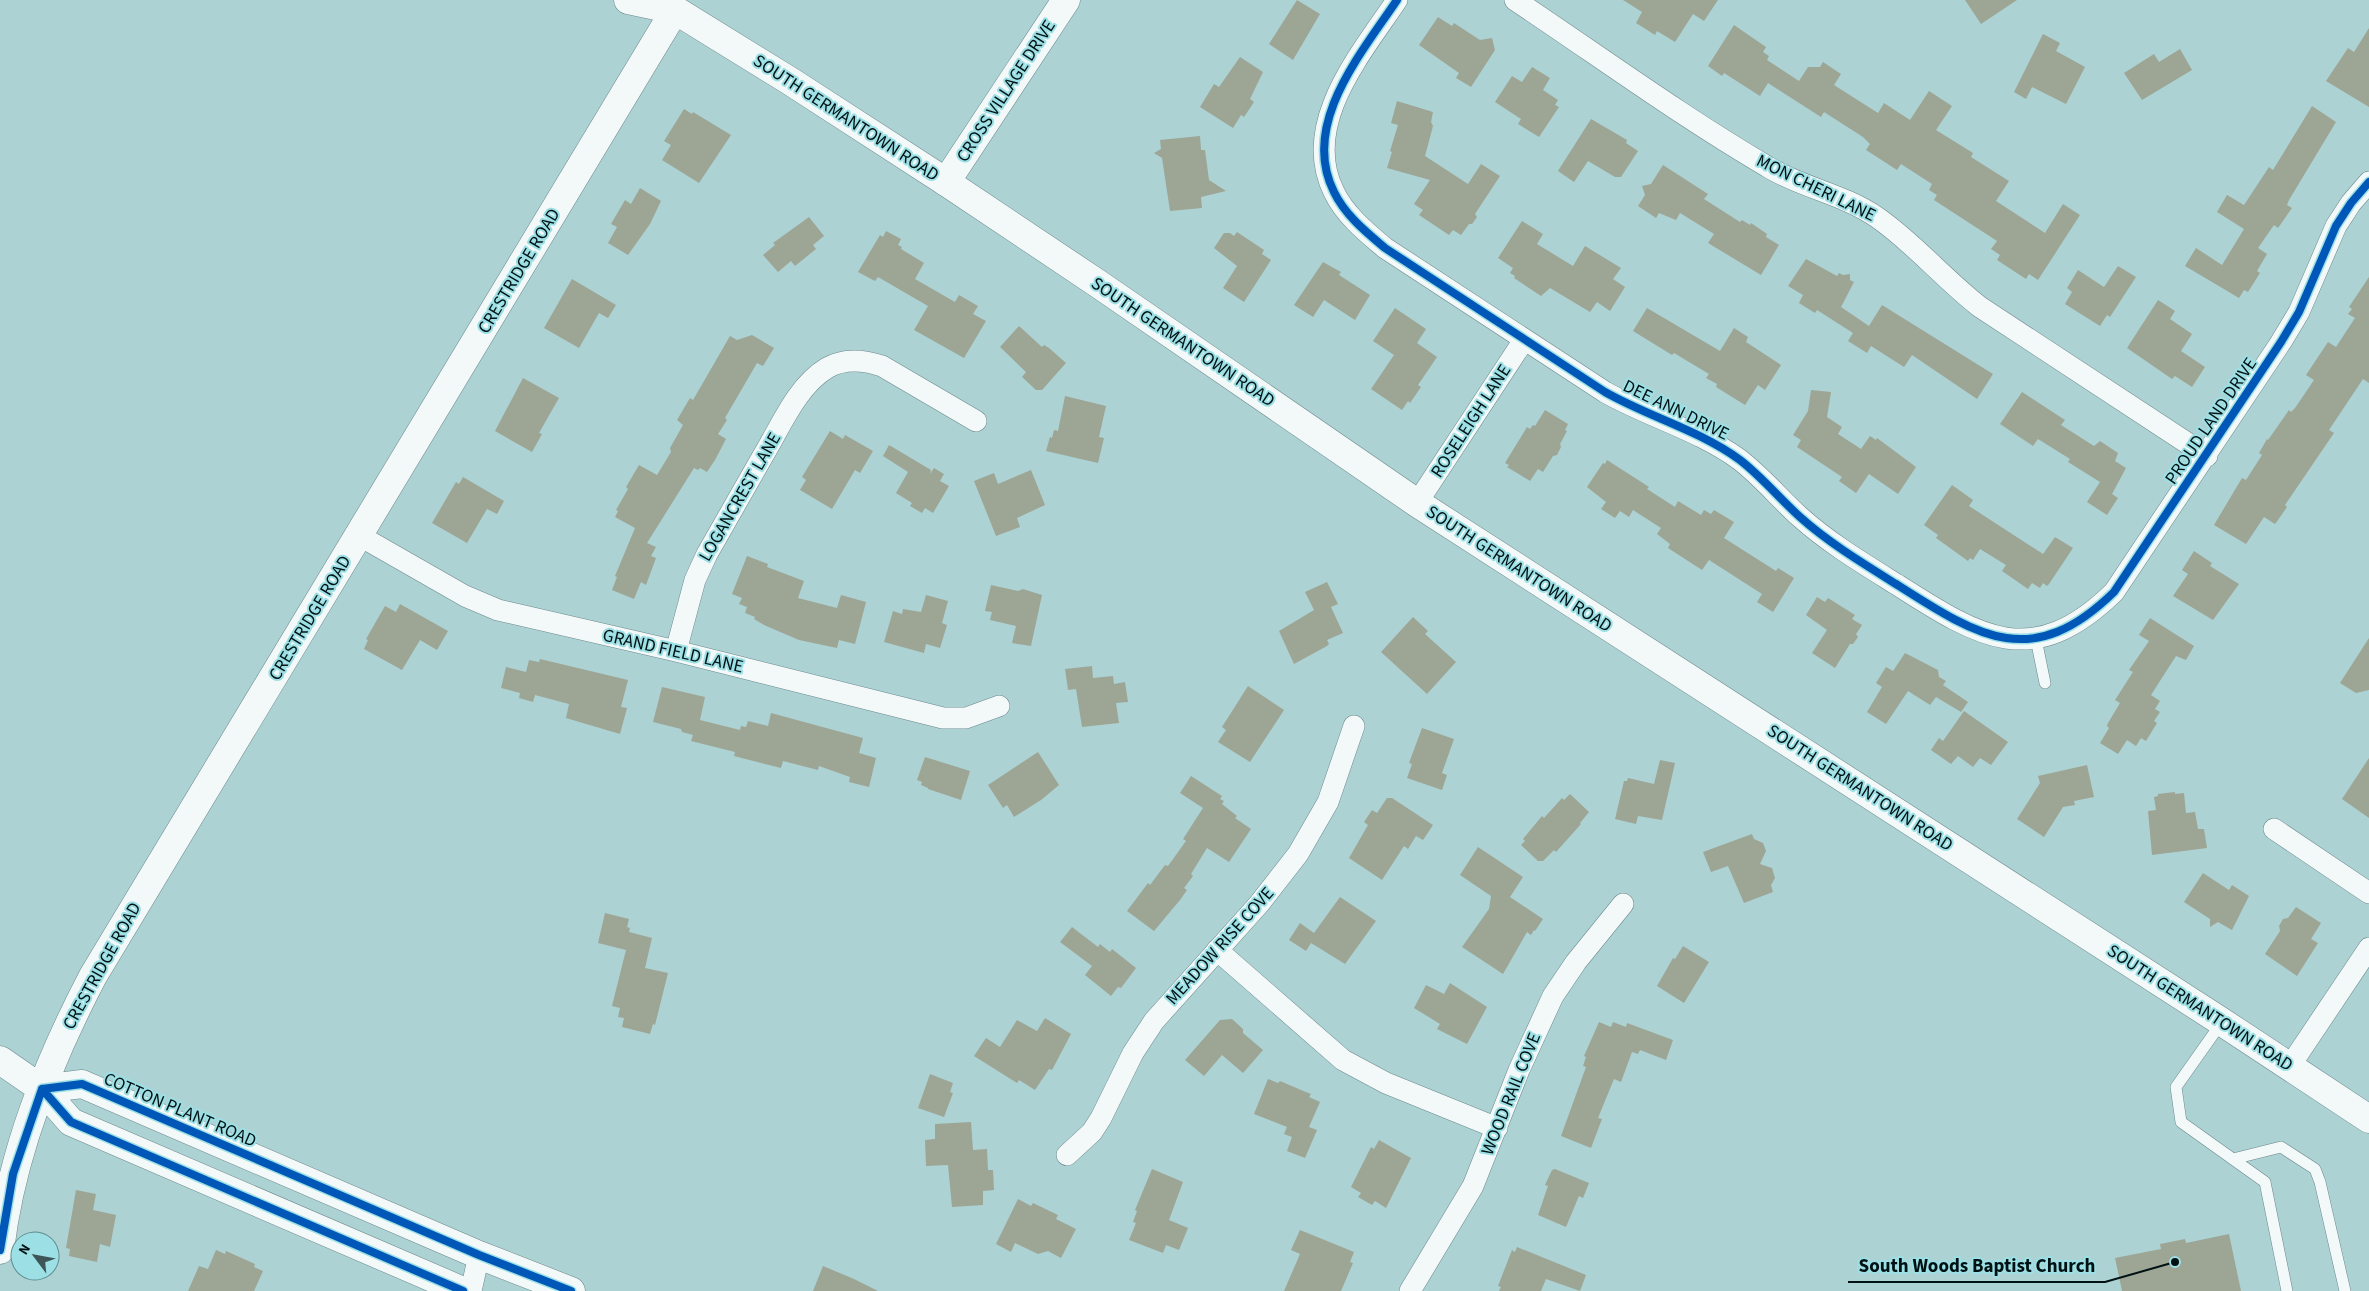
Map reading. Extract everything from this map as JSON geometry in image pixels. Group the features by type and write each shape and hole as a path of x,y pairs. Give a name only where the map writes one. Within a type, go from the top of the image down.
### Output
{"street":[{"name":"SOUTH GERMANTOWN ROAD","path":"628,0 672,5 946,182 1417,503 2290,1066 2369,1120"},
{"name":"CROSS VILLAGE DRIVE","path":"946,182 1066,0"},
{"name":"DEE ANN DRIVE","path":"1398,0 1339,90 1330,116 1325,142 1326,171 1334,194 1362,229 1385,248 1524,340 1628,404 1700,435 1721,447 1741,461 1801,518 1826,537 1948,618 1982,633 2000,638 2036,639"},
{"name":"MON CHERI LANE","path":"1515,0 1770,168 1852,203 1875,216 1918,249 1954,286 1980,307 2206,456"},
{"name":"CRESTRIDGE ROAD","path":"0,1250 12,1174 42,1089 76,1011 111,945 360,536 672,5"},
{"name":"PROUD LAND DRIVE","path":"2036,639 2074,624 2094,611 2114,592 2281,342 2299,312 2336,226 2351,203 2369,182"},
{"name":"ROSELEIGH LANE","path":"1417,503 1524,340"},
{"name":"LOGANCREST LANE","path":"676,651 695,580 706,554 804,388 825,369 837,363 859,361 882,366 976,421"},
{"name":"GRAND FIELD LANE","path":"360,536 486,606 676,651 943,718 966,718 999,706"},
{"name":"MEADOW RISE COVE","path":"1067,1155 1083,1141 1096,1125 1133,1053 1154,1022 1259,904 1298,854 1328,802 1354,726"},
{"path":"2274,829 2369,893"},
{"name":"WOOD RAIL COVE","path":"1410,1291 1473,1186 1518,1070 1553,996 1576,962 1623,904"},
{"path":"2290,1066 2369,948"},
{"path":"1217,950 1343,1060 1386,1083 1497,1128"},
{"path":"0,1060 42,1089 72,1122 464,1291"},
{"name":"COTTON PLANT ROAD","path":"42,1089 82,1084 479,1255 571,1291"},
{"path":"471,1291 479,1255"}],"lane":[{"path":"2036,639 2045,683"},
{"path":"2222,1022 2176,1087 2181,1122 2265,1182 2287,1291"},
{"path":"2233,1159 2281,1147 2315,1169 2320,1182 2345,1291"}],"building":[{"path":"1297,0 1320,14 1293,60 1269,44"},
{"path":"1623,0 1718,0 1704,21 1693,14 1675,42 1657,31 1655,35 1636,23 1642,12"},
{"path":"1965,0 2017,0 1981,24"},
{"path":"1438,17 1452,26 1454,23 1480,40 1492,38 1495,50 1471,87 1456,78 1459,73 1419,45"},
{"path":"1734,25 1766,47 1763,52 1769,56 1767,60 1799,81 1808,67 1820,67 1823,62 1841,74 1834,85 1878,113 1884,103 1910,120 1929,91 1952,106 1936,130 1973,153 1971,157 2009,181 1996,201 2045,233 2063,204 2080,215 2038,280 2029,274 2026,279 1997,260 2000,255 1991,249 1997,241 1934,200 1937,195 1929,190 1932,184 1901,164 1897,170 1866,150 1870,144 1863,137 1824,112 1821,117 1768,83 1760,96 1724,73 1722,76 1708,66"},
{"path":"2369,28 2369,107 2326,81 2348,48 2354,52"},
{"path":"2043,34 2060,43 2056,51 2085,67 2066,104 2032,87 2026,99 2014,92"},
{"path":"2180,49 2192,70 2142,100 2124,73 2154,54 2159,62"},
{"path":"1240,57 1263,72 1250,99 1254,102 1244,117 1241,115 1233,128 1200,107 1214,84 1219,87"},
{"path":"1532,67 1550,78 1543,90 1558,100 1555,105 1559,107 1539,137 1518,124 1521,119 1495,102 1512,76 1522,82"},
{"path":"1397,101 1433,112 1431,122 1433,126 1425,156 1468,184 1481,164 1500,176 1475,214 1477,217 1461,235 1453,230 1449,235 1419,215 1423,210 1414,204 1430,180 1387,168 1398,125 1391,123"},
{"path":"2312,106 2336,122 2289,200 2287,205 2292,208 2278,228 2274,225 2258,248 2267,254 2257,271 2260,273 2248,292 2244,290 2239,298 2185,266 2196,248 2222,265 2244,229 2217,212 2227,195 2244,205 2269,167 2273,170"},
{"path":"684,109 692,114 693,112 731,135 699,183 662,160 671,145 664,141"},
{"path":"1591,119 1627,140 1626,143 1638,151 1621,177 1615,177 1588,161 1574,182 1558,171"},
{"path":"1200,136 1201,150 1205,150 1209,180 1226,191 1201,197 1202,208 1170,211 1162,158 1154,153 1161,149 1160,140"},
{"path":"1663,165 1708,194 1704,199 1740,222 1742,220 1750,225 1751,223 1767,234 1766,237 1779,245 1761,275 1708,243 1714,234 1680,213 1676,220 1659,213 1656,218 1638,206 1645,195 1642,186 1651,184"},
{"path":"640,188 661,201 650,224 628,255 608,243 617,227 611,224 625,200 631,204"},
{"path":"809,217 824,236 813,245 816,249 795,266 791,261 778,272 763,255 775,245 773,243"},
{"path":"1522,221 1543,234 1537,244 1573,266 1585,246 1621,268 1613,279 1625,287 1610,311 1597,302 1590,312 1550,288 1541,296 1514,278 1515,276 1510,273 1513,268 1498,258"},
{"path":"886,231 901,239 898,245 902,247 901,249 924,263 915,279 955,302 959,295 978,306 973,314 986,321 964,358 914,330 928,306 878,277 875,281 858,272 880,235 883,237"},
{"path":"1237,232 1264,250 1262,254 1271,260 1244,302 1223,288 1237,266 1214,248 1224,233 1230,233 1234,236"},
{"path":"1806,259 1837,276 1839,273 1843,275 1850,274 1850,280 1854,282 1841,307 1869,326 1882,305 1993,374 1977,399 1912,355 1904,367 1871,346 1867,353 1848,341 1853,333 1817,310 1815,313 1799,303 1803,295 1788,286"},
{"path":"1323,262 1341,272 1339,275 1370,295 1355,320 1324,300 1313,317 1294,305"},
{"path":"2118,266 2136,277 2110,317 2107,315 2100,326 2065,304 2072,292 2067,288 2078,270 2104,287"},
{"path":"2369,277 2369,383 2363,379 2329,430 2334,433 2285,505 2287,507 2275,524 2264,517 2246,544 2214,525 2242,478 2246,480 2262,455 2259,453 2267,439 2289,410 2291,412 2295,408 2314,380 2306,375 2328,342 2336,347 2355,318 2348,314 2352,309 2349,307"},
{"path":"572,279 616,305 608,318 599,313 579,348 544,328"},
{"path":"2158,300 2175,311 2170,319 2192,334 2181,351 2205,367 2192,387 2175,376 2172,379 2127,348"},
{"path":"1395,308 1426,329 1417,343 1437,357 1418,385 1421,387 1410,403 1408,401 1402,410 1371,389 1394,355 1373,341"},
{"path":"1647,308 1720,351 1734,328 1748,337 1746,342 1781,365 1765,390 1758,385 1745,405 1716,387 1717,384 1706,378 1709,374 1674,353 1672,355 1633,331"},
{"path":"1019,326 1042,347 1044,345 1049,348 1066,363 1042,390 1036,390 1022,377 1026,372 1000,347"},
{"path":"752,335 774,348 763,366 757,363 725,418 727,420 718,434 726,439 715,460 707,472 700,468 698,470 694,468 647,543 656,547 651,556 656,558 646,585 641,582 634,599 612,590 617,577 615,576 635,528 615,517 618,511 616,510 628,489 626,487 639,465 657,475 671,452 670,448 683,425 677,420 690,398 693,400 730,336 737,340"},
{"path":"523,378 559,398 539,433 542,434 532,452 495,431"},
{"path":"1811,390 1831,392 1827,417 1842,427 1838,434 1861,449 1870,436 1876,440 1877,438 1916,467 1898,494 1869,474 1856,493 1839,481 1842,477 1797,447 1801,440 1793,435 1808,411"},
{"path":"2022,392 2065,420 2061,425 2094,446 2100,441 2118,453 2115,461 2126,468 2112,494 2118,498 2107,515 2087,502 2100,482 2068,462 2070,459 2038,439 2033,446 2000,424"},
{"path":"1065,396 1106,406 1099,437 1104,438 1098,463 1046,451 1054,430 1058,431"},
{"path":"1545,410 1568,424 1565,430 1567,431 1557,455 1553,456 1543,472 1538,469 1530,481 1507,467 1509,465 1505,463 1527,427 1530,429 1533,425 1535,426"},
{"path":"830,431 843,439 845,435 873,451 860,473 855,470 832,509 800,490 806,480 802,477"},
{"path":"889,445 931,470 930,474 934,468 944,474 940,481 949,486 933,513 925,508 922,513 910,506 912,503 896,493 908,472 883,456"},
{"path":"1607,460 1649,487 1647,489 1675,507 1678,501 1701,515 1704,510 1711,514 1714,510 1734,522 1724,538 1776,571 1778,568 1794,578 1773,612 1757,602 1762,594 1709,560 1702,570 1668,548 1670,544 1657,534 1661,528 1633,510 1629,517 1620,511 1615,518 1601,509 1606,502 1587,487"},
{"path":"1031,470 1045,505 1017,518 1020,527 996,536 974,481 994,473 998,484"},
{"path":"463,477 504,501 497,514 487,509 467,543 432,523 456,482 459,484"},
{"path":"1952,485 1973,500 1969,506 2043,554 2055,537 2073,548 2047,586 2043,583 2040,588 2032,583 2028,589 2002,571 2006,565 1980,549 1973,560 1970,558 1968,561 1936,538 1938,535 1924,525"},
{"path":"2194,551 2212,563 2210,566 2239,584 2213,620 2173,596 2188,574 2182,570"},
{"path":"747,556 768,564 767,567 804,581 798,598 837,608 841,595 866,602 855,644 839,640 837,648 799,640 764,625 754,619 755,617 745,613 747,607 739,604 742,598 732,594"},
{"path":"1327,582 1338,604 1331,607 1343,633 1327,640 1329,644 1327,646 1294,664 1279,631 1314,610 1305,592"},
{"path":"991,585 1018,591 1023,589 1042,595 1031,646 1012,643 1016,626 990,620 992,612 985,611"},
{"path":"926,595 948,601 942,623 947,625 940,648 926,644 924,653 884,642 893,611 902,614 903,609 921,612"},
{"path":"1817,597 1825,602 1828,598 1855,615 1852,619 1862,625 1856,634 1858,637 1853,644 1850,644 1835,668 1812,653 1827,630 1806,615"},
{"path":"400,604 448,631 437,650 420,640 402,670 364,649 368,640 366,639 385,606 396,612"},
{"path":"1413,617 1428,631 1425,634 1456,662 1427,694 1381,652"},
{"path":"2150,618 2194,646 2186,660 2176,656 2151,695 2160,701 2155,709 2160,712 2154,721 2157,723 2146,741 2141,738 2136,746 2127,740 2118,754 2100,743 2109,728 2107,726 2108,723 2120,703 2115,700 2133,672 2129,670 2149,641 2139,635"},
{"path":"2369,638 2369,690 2356,693 2340,683"},
{"path":"1905,653 1938,670 1939,677 1946,681 1943,685 1968,702 1961,712 1936,697 1930,705 1908,691 1886,724 1867,712 1882,687 1876,683 1886,667 1893,671"},
{"path":"540,659 628,680 621,707 627,708 620,734 566,718 569,704 535,695 533,702 519,698 520,693 501,688 506,667 526,672 529,660 539,662"},
{"path":"1092,666 1093,678 1113,676 1114,684 1125,682 1128,702 1116,703 1119,723 1082,727 1076,689 1068,690 1065,669"},
{"path":"1248,686 1284,710 1250,762 1218,742 1226,730 1222,727"},
{"path":"662,687 705,697 700,720 740,730 741,726 746,727 748,721 768,726 771,713 863,738 859,753 876,758 869,787 849,782 850,777 819,766 818,770 783,761 781,768 734,756 735,752 691,741 693,735 682,732 681,729 653,722"},
{"path":"1964,711 2008,742 1991,765 1980,758 1973,767 1958,756 1951,764 1931,750 1939,738 1943,741"},
{"path":"1422,728 1454,739 1442,773 1447,775 1442,790 1407,778 1412,764 1409,763"},
{"path":"1038,752 1059,785 1041,800 1014,817 1007,805 1003,808 988,785"},
{"path":"925,757 970,771 961,800 921,785 922,782 917,780"},
{"path":"2369,758 2369,818 2342,799"},
{"path":"1660,760 1675,763 1662,820 1638,816 1636,824 1615,819 1624,781 1627,781 1628,778 1654,784"},
{"path":"2087,765 2094,797 2074,801 2075,805 2063,807 2044,837 2017,819 2040,783 2038,776"},
{"path":"1191,776 1222,796 1220,799 1224,801 1222,804 1237,816 1235,818 1251,829 1229,862 1207,848 1191,874 1193,876 1184,888 1187,890 1154,931 1127,911 1148,883 1150,885 1165,865 1168,866 1186,841 1183,839 1203,808 1180,793"},
{"path":"2175,792 2175,794 2184,793 2186,813 2195,812 2198,829 2204,829 2207,848 2152,855 2148,811 2156,810 2154,797 2158,796 2158,794"},
{"path":"1570,794 1589,812 1556,852 1554,850 1543,861 1538,861 1521,845 1525,841 1523,839 1542,816 1544,818 1562,798 1564,800"},
{"path":"1387,798 1392,798 1433,825 1423,840 1416,836 1408,849 1404,846 1382,880 1349,858 1368,825 1364,822 1372,810 1377,813"},
{"path":"1752,834 1754,839 1763,843 1766,851 1760,864 1772,868 1775,878 1771,885 1773,892 1744,903 1728,866 1711,872 1703,852"},
{"path":"1478,847 1523,877 1510,897 1543,919 1531,935 1527,932 1503,974 1462,947 1489,909 1491,896 1460,875"},
{"path":"2203,873 2229,890 2232,885 2249,896 2232,930 2218,922 2210,927 2210,919 2184,902"},
{"path":"1340,897 1376,921 1345,964 1311,943 1306,951 1289,940 1300,923 1314,933"},
{"path":"2296,907 2321,923 2311,939 2318,943 2297,976 2265,954 2280,931 2279,926 2283,919 2288,918"},
{"path":"605,913 629,919 627,927 630,928 629,932 652,938 645,968 668,973 655,1025 653,1024 650,1034 622,1027 624,1018 618,1017 620,1008 612,1006 626,950 598,943"},
{"path":"1072,927 1098,947 1100,944 1110,952 1112,949 1136,968 1121,988 1118,987 1111,996 1085,975 1092,966 1060,942"},
{"path":"1683,946 1709,962 1684,1003 1657,986 1673,958 1675,959"},
{"path":"1450,983 1487,1007 1467,1044 1437,1029 1440,1024 1414,1008 1426,985 1444,994"},
{"path":"1045,1018 1071,1034 1052,1070 1049,1069 1035,1090 1019,1080 1017,1083 974,1056 986,1038 1000,1047 1017,1020 1037,1031"},
{"path":"1232,1019 1243,1029 1243,1033 1263,1050 1243,1073 1222,1055 1204,1076 1185,1060 1220,1020"},
{"path":"1599,1022 1611,1027 1613,1022 1626,1027 1627,1023 1673,1040 1666,1060 1640,1050 1638,1054 1632,1052 1621,1082 1614,1079 1598,1118 1602,1119 1591,1148 1561,1136 1586,1067 1583,1066 1586,1057 1584,1056"},
{"path":"930,1074 953,1083 950,1092 953,1093 944,1117 918,1108"},
{"path":"1268,1079 1278,1083 1280,1081 1311,1094 1309,1097 1320,1102 1309,1127 1317,1130 1305,1158 1287,1151 1292,1137 1284,1134 1287,1127 1254,1114"},
{"path":"971,1122 973,1150 987,1149 988,1170 993,1170 994,1190 983,1191 983,1205 952,1207 948,1165 926,1166 925,1140 935,1139 935,1124"},
{"path":"1379,1140 1411,1158 1386,1208 1375,1201 1372,1205 1358,1197 1361,1193 1351,1187 1371,1147 1374,1149"},
{"path":"1152,1169 1183,1182 1169,1220 1188,1228 1179,1250 1166,1245 1163,1253 1129,1240 1136,1223 1133,1222 1137,1211 1135,1210"},
{"path":"1555,1169 1589,1183 1583,1198 1579,1196 1566,1227 1538,1215 1548,1186 1545,1185 1552,1170"},
{"path":"76,1190 96,1194 93,1210 116,1215 110,1247 100,1244 97,1262 69,1256 70,1249 66,1248"},
{"path":"1018,1199 1031,1206 1033,1203 1058,1215 1056,1219 1076,1229 1061,1258 1048,1251 1038,1254 1015,1243 1011,1252 996,1244"},
{"path":"1300,1230 1354,1252 1350,1262 1353,1263 1341,1291 1284,1291 1300,1254 1291,1250"},
{"path":"2229,1234 2241,1291 2122,1291 2115,1258 2161,1249 2160,1244 2185,1239 2186,1243"},
{"path":"1517,1247 1586,1275 1580,1291 1546,1279 1541,1291 1499,1291 1501,1287 1498,1286 1512,1250 1515,1252"},
{"path":"216,1250 225,1254 226,1251 255,1264 254,1267 263,1271 254,1291 188,1291 199,1266 208,1269"},
{"path":"823,1266 854,1279 878,1291 813,1291"}],"cycle path":[{"path":"1397,0 1367,43 1339,91 1324,141 1325,166 1334,192 1356,223 1385,248 1605,392 1724,449 1756,474 1811,527 1859,561 1954,619 1980,631 2005,638 2031,639 2057,632 2084,617 2114,592 2281,342 2299,312 2336,226 2351,203 2369,182"},
{"path":"42,1089 82,1084 479,1255 571,1291"},
{"path":"42,1089 71,1122 463,1291"},
{"path":"0,1250 13,1174 42,1089"}],"place":[{"name":"South Woods Baptist Church","path":"2175,1262"}]}
